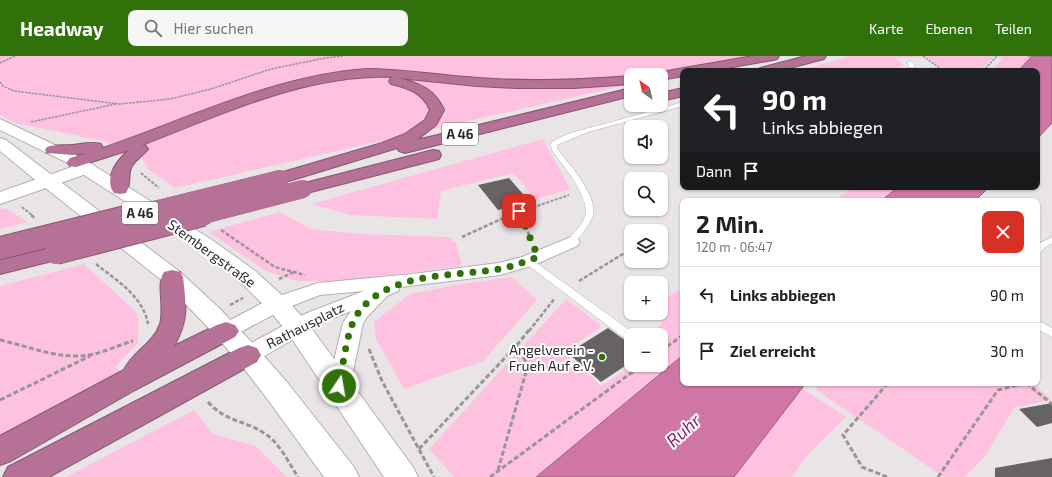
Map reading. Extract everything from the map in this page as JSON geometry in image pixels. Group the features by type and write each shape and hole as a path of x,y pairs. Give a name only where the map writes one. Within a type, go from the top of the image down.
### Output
{"highway":[{"path":"708,68 774,56"},
{"path":"727,68 774,56"},
{"path":"775,68 820,56"},
{"path":"668,75 680,73"},
{"path":"53,150 143,143 280,90 317,80 352,74 405,74 476,82 543,85 589,84 624,81"},
{"path":"81,165 263,100 304,86 327,81 362,78 393,81 424,91 433,100 437,110 431,122 411,137 291,181"},
{"path":"668,82 680,80"},
{"path":"668,95 680,93"},
{"name":"A 46","path":"0,268 291,181 624,94"},
{"name":"A 46","path":"0,248 624,107"},
{"path":"120,189 119,175 124,165 129,157 143,143"},
{"path":"125,382 154,354 169,332 174,316 172,277"},
{"path":"0,451 125,382 219,323"},
{"path":"19,477 248,355"}],"main road":[{"name":"Stembergstraße","path":"0,124 81,165 204,244 246,275 269,296 297,327 402,477"},
{"path":"0,164 4,146 172,277 219,323 248,355 319,443 343,477"},
{"path":"0,186 44,177 81,165"},
{"path":"0,198 44,177"}],"street":[{"name":"Rathausplatz","path":"219,323 269,296 318,289 412,280 500,269 533,259 571,242"},
{"name":"Rathausplatz","path":"248,355 297,327 334,309 412,280"},
{"name":"Rathausplatz","path":"339,386 350,333 356,318 370,301 386,289"}],"lane":[{"path":"571,242 589,217 589,202 583,190 555,150 553,144 579,133 680,105"},
{"path":"1040,248 1052,240"},
{"path":"533,259 565,290 624,332"},
{"path":"1040,326 1052,333"}],"path":[{"path":"0,63 16,56"},
{"path":"29,122 119,104 170,99 211,89 271,69 325,58 343,56"},
{"path":"923,56 940,68"},
{"path":"986,68 997,56"},
{"path":"1028,56 1052,60"},
{"path":"0,82 3,86 14,91 119,104"},
{"path":"462,238 519,211 583,190"},
{"path":"519,211 533,259"},
{"path":"419,449 517,345 554,299 565,290 624,253"},
{"path":"219,323 269,296 294,272"},
{"path":"668,346 680,337"},
{"path":"0,340 75,357 93,355"},
{"path":"0,400 93,355 116,345 134,341"},
{"path":"498,470 526,372 526,362 517,345"},
{"path":"490,477 632,372"},
{"path":"885,386 843,435 862,467 887,477"},
{"path":"938,477 998,390 1015,386"},
{"path":"1031,386 1052,404"}],"shaded area":[{"path":"0,56 749,56 699,68 680,68 680,72 668,74 668,68 624,68 624,86 175,188 148,169 141,156 103,141 15,123 0,115"},
{"path":"852,56 995,56 982,68 943,68 927,57 895,58 905,65 895,68 807,68"},
{"path":"995,56 1032,56 1021,68 993,68 1003,58"},
{"path":"543,139 570,189 536,199 513,173 441,191 437,219 351,215 311,204"},
{"path":"850,190 894,190 885,198 837,198"},
{"path":"5,208 28,222 0,229 0,209"},
{"path":"279,212 311,229 360,234 448,237 456,243 462,266 337,281 296,281 266,271 209,232"},
{"path":"84,264 135,311 139,319 138,343 115,367 122,372 0,441 0,286"},
{"path":"512,277 537,300 483,361 404,389 376,339 374,322 410,294 455,285"},
{"path":"680,290 680,357 668,367 668,328 657,328 661,325 661,320 668,320 668,297"},
{"path":"566,299 602,326 564,352 601,386 624,371 663,372 536,477 454,477 429,449"},
{"path":"818,386 1036,386 1051,400 1015,407 985,456 965,477 944,477 815,389"},
{"path":"802,388 846,417 803,460 792,477 732,477"},
{"path":"194,410 213,434 256,446 287,477 66,477"}],"water":[{"path":"1032,56 1052,56 1052,123 1040,136 1040,68 1021,68"},
{"path":"894,190 986,190 978,198 885,198"},
{"name":"Ruhr","path":"680,357 680,386 804,386 734,477 536,477 663,372 668,372 668,367"}],"building":[{"path":"509,178 530,202 498,210 478,185"},
{"name":"Angelverein - Frueh Auf e.V.","path":"608,328 624,340 624,367 601,382 568,353"},
{"path":"1052,403 1052,423 1037,427 1019,409"},
{"path":"1052,458 1052,477 995,477 995,468"}],"place":[{"name":"Angelverein - Frueh Auf e.V.","path":"602,357"}],"route":[{"path":"339,386 353,323 370,301 386,289 412,280 500,269 538,257 519,211"}]}
